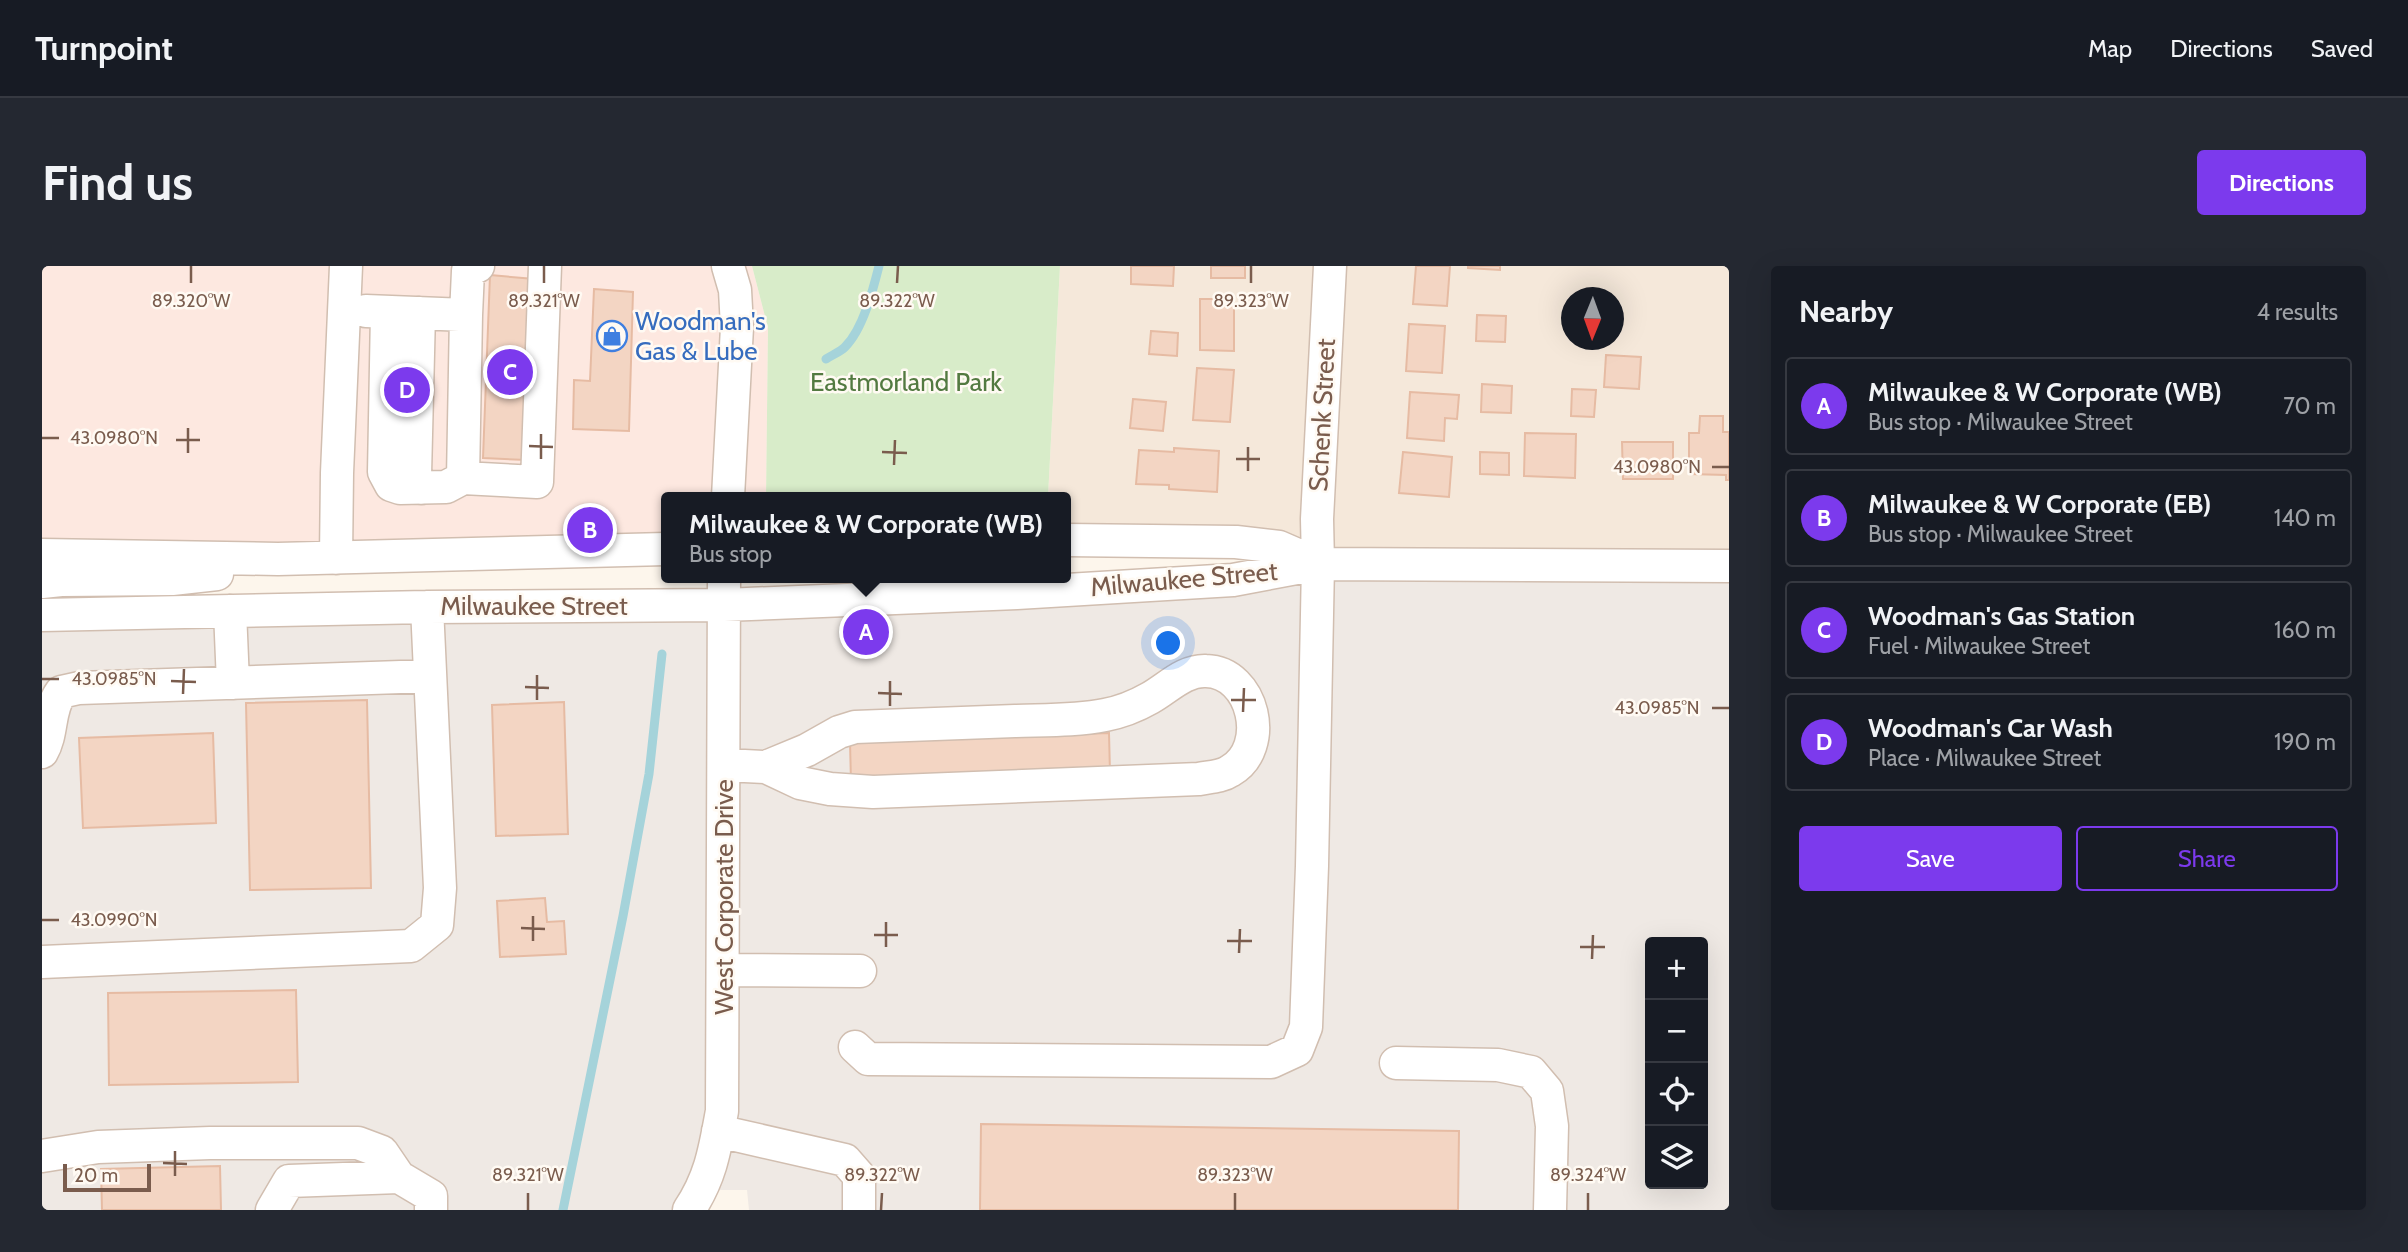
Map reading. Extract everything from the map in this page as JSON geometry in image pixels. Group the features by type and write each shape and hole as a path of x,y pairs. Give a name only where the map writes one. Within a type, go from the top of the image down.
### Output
{"street":[{"path":"42,582 172,579 322,558 346,266"},
{"path":"463,478 468,271 478,266"},
{"path":"387,312 384,472 391,485 401,488 446,487 463,478 537,482 545,266"},
{"path":"728,266 735,290 737,327 728,492"},
{"name":"Schenk Street","path":"855,1047 868,1059 1257,1062 1271,1062 1297,1050 1306,1027 1312,866 1317,519 1330,266"},
{"path":"343,310 466,315"},
{"path":"419,313 415,475 421,488"},
{"name":"Milwaukee Street","path":"1071,540 1236,541 1279,547 1318,564"},
{"name":"Milwaukee Street","path":"42,555 322,558 661,549"},
{"name":"Milwaukee Street","path":"42,615 427,607 724,591 1003,594 1233,580 1318,564 1729,566"},
{"name":"West Corporate Drive","path":"689,1210 713,1161 722,1111 724,591"},
{"path":"42,962 411,946 437,925 440,888 427,607"},
{"path":"230,611 233,683"},
{"path":"725,765 766,767 800,783 830,789 873,792 1199,779 1232,771 1248,749 1254,725 1252,711 1239,687 1217,672 1205,671 1175,680 1153,696 1116,713 1078,718 855,727 766,767"},
{"path":"42,752 55,701 61,692 79,688 430,677"},
{"path":"723,970 860,971"},
{"path":"1396,1063 1498,1065 1531,1072 1547,1091 1552,1126 1550,1210"},
{"path":"718,1131 845,1160 859,1176 859,1210"},
{"path":"42,1156 98,1147 210,1143 358,1143 382,1152 399,1177 430,1196 431,1210"},
{"path":"272,1210 289,1181 399,1177"}],"shaded area":[{"path":"42,266 752,266 768,328 766,492 661,492 661,548 42,553"},
{"path":"1060,266 1729,266 1729,565 1071,540 1071,492 1048,492"},
{"path":"1729,566 1729,1210 749,1210 747,1190 703,1190 689,1210 42,1210 42,615"}],"green space":[{"name":"Eastmorland Park","path":"752,266 1060,266 1048,492 766,492 768,328"}],"building":[{"path":"1131,266 1174,266 1173,286 1131,284"},
{"path":"1211,266 1245,266 1245,278 1211,278"},
{"path":"1416,266 1450,266 1447,306 1413,304"},
{"path":"1500,266 1500,270 1468,268"},
{"path":"490,275 534,279 527,460 483,458"},
{"name":"Woodman's Gas & Lube","path":"594,289 633,292 629,431 573,429 574,380 590,381"},
{"path":"1200,299 1234,299 1234,351 1200,350"},
{"path":"1477,315 1506,316 1505,342 1476,341"},
{"path":"1409,324 1445,326 1442,373 1406,371"},
{"path":"1151,331 1178,333 1177,356 1149,354"},
{"path":"1606,355 1641,357 1639,389 1604,387"},
{"path":"1197,368 1234,370 1230,422 1193,420"},
{"path":"1482,384 1512,386 1511,413 1481,412"},
{"path":"1572,389 1596,390 1594,417 1571,416"},
{"path":"1410,392 1459,395 1457,419 1445,418 1444,441 1407,438"},
{"path":"1133,399 1166,402 1163,431 1130,428"},
{"path":"1700,416 1723,416 1723,432 1729,432 1729,480 1726,480 1726,475 1689,474 1689,433 1699,433"},
{"path":"1525,433 1576,434 1575,478 1524,476"},
{"path":"1622,442 1673,442 1673,479 1623,479"},
{"path":"1174,448 1219,451 1217,492 1169,489 1169,485 1136,484 1139,450 1174,452"},
{"path":"1403,452 1452,457 1449,497 1399,493"},
{"path":"1480,452 1509,453 1509,475 1480,474"},
{"path":"367,700 371,888 250,890 246,703"},
{"path":"564,702 568,834 496,836 492,705"},
{"path":"213,733 216,823 83,828 79,738"},
{"path":"1109,733 1110,773 851,782 850,742"},
{"path":"545,898 547,922 564,921 566,954 500,957 497,901"},
{"path":"296,990 298,1082 109,1085 108,993"},
{"path":"981,1124 1459,1131 1458,1210 980,1210"},
{"path":"220,1166 221,1210 102,1210 101,1169"}],"waterway":[{"path":"826,359 845,347 857,330 879,266"},
{"path":"563,1210 649,774 662,654"}],"place":[{"name":"Woodman's Gas & Lube","path":"612,336"},
{"name":"Woodman's Gas Station","path":"510,372"},
{"name":"Woodman's Car Wash","path":"407,390"},
{"name":"Milwaukee & W Corporate (EB)","path":"590,530"},
{"name":"Milwaukee & W Corporate (WB)","path":"866,632"}]}
